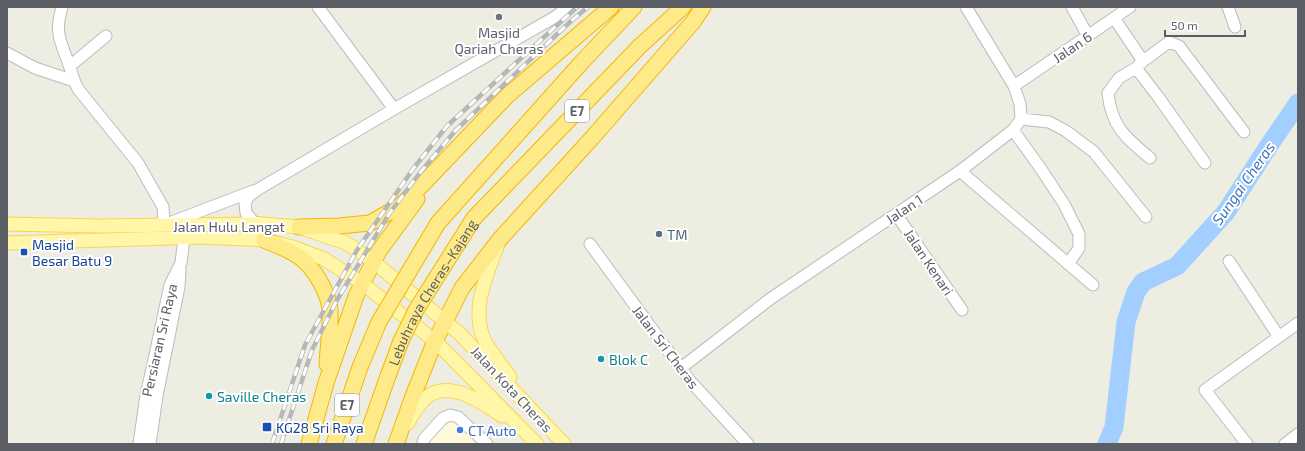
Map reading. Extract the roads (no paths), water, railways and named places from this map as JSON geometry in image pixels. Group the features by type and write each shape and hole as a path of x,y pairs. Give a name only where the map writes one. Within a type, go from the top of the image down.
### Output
{"highway":[{"path":"299,227 370,224 400,206 508,95 611,7"},
{"name":"Lebuhraya Cheras–Kajang","path":"334,444 360,367 379,322 438,223 586,58 634,7"},
{"name":"Lebuhraya Cheras–Kajang","path":"364,444 401,341 416,310 474,218 640,46 683,7"},
{"path":"398,440 413,396 435,341 462,288 500,239 597,132 693,22 703,7"},
{"path":"309,444 326,383 356,296 362,283 379,251 443,163"},
{"path":"264,240 302,259 322,282 330,307 330,330 327,352 326,383"}],"main road":[{"name":"Jalan Hulu Langat","path":"7,224 99,226 263,224 299,227 346,244 373,261 445,321"},
{"name":"Jalan Hulu Langat","path":"7,243 202,237 264,240 293,247 324,259 362,283 435,341"},
{"path":"500,239 481,296 479,309 481,326 486,343 536,414"},
{"name":"Jalan Kota Cheras","path":"445,321 460,334 564,444"},
{"name":"Jalan Kota Cheras","path":"435,341 537,444"},
{"path":"398,440 415,410 428,396 446,391 457,392 469,396 522,429"}],"street":[{"path":"62,7 58,34 74,81 78,89 138,163 163,207 164,225 257,190"},
{"path":"318,7 394,109"},
{"path":"263,224 253,221 246,213 245,203 248,196 394,109 555,17 568,7"},
{"path":"966,7 1014,86 1020,104 1021,119 1049,122 1066,131 1094,152 1146,217"},
{"path":"1072,7 1088,36"},
{"name":"Jalan 6","path":"1014,86 1130,7"},
{"path":"1228,7 1235,27"},
{"path":"1114,18 1160,98 1205,163"},
{"path":"70,66 106,36"},
{"path":"1150,158 1128,141 1118,126 1109,106 1108,93 1118,78 1140,64 1169,42 1179,46 1244,132"},
{"path":"7,53 35,68 74,81"},
{"name":"Jalan 1","path":"680,368 770,299 960,171 1013,130 1021,119"},
{"path":"1013,130 1064,204 1079,234 1078,248 1068,264"},
{"path":"960,171 1093,284"},
{"name":"Jalan Kenari","path":"896,214 962,310"},
{"name":"Persiaran Sri Raya","path":"150,444 157,396 179,287 184,238"},
{"name":"Jalan Sri Cheras","path":"590,244 691,382 748,444"},
{"path":"1229,261 1279,337"},
{"name":"Persiaran Sri Raya","path":"140,444 146,395 170,285 181,263"},
{"path":"1247,444 1205,390 1298,323"},
{"path":"423,442 424,438 443,418 450,415 458,417 487,444"},
{"path":"1285,444 1298,434"}],"waterway":[{"name":"Sungai Cheras","path":"1107,444 1114,427 1126,322 1136,292 1143,282 1177,266 1226,212 1298,103"}],"railway":[{"path":"272,444 305,345 357,250 413,169 447,126 577,7"},
{"path":"281,444 312,350 337,300 389,214 419,174 455,131 571,21 588,7"}],"place":[{"name":"Masjid Qariah Cheras","path":"499,17"},
{"name":"TM","path":"659,234"},
{"name":"Masjid Besar Batu 9","path":"24,252"},
{"name":"Blok C","path":"601,359"},
{"name":"Saville Cheras","path":"209,396"},
{"name":"KG28 Sri Raya","path":"267,427"},
{"name":"CT Auto","path":"460,430"}]}
